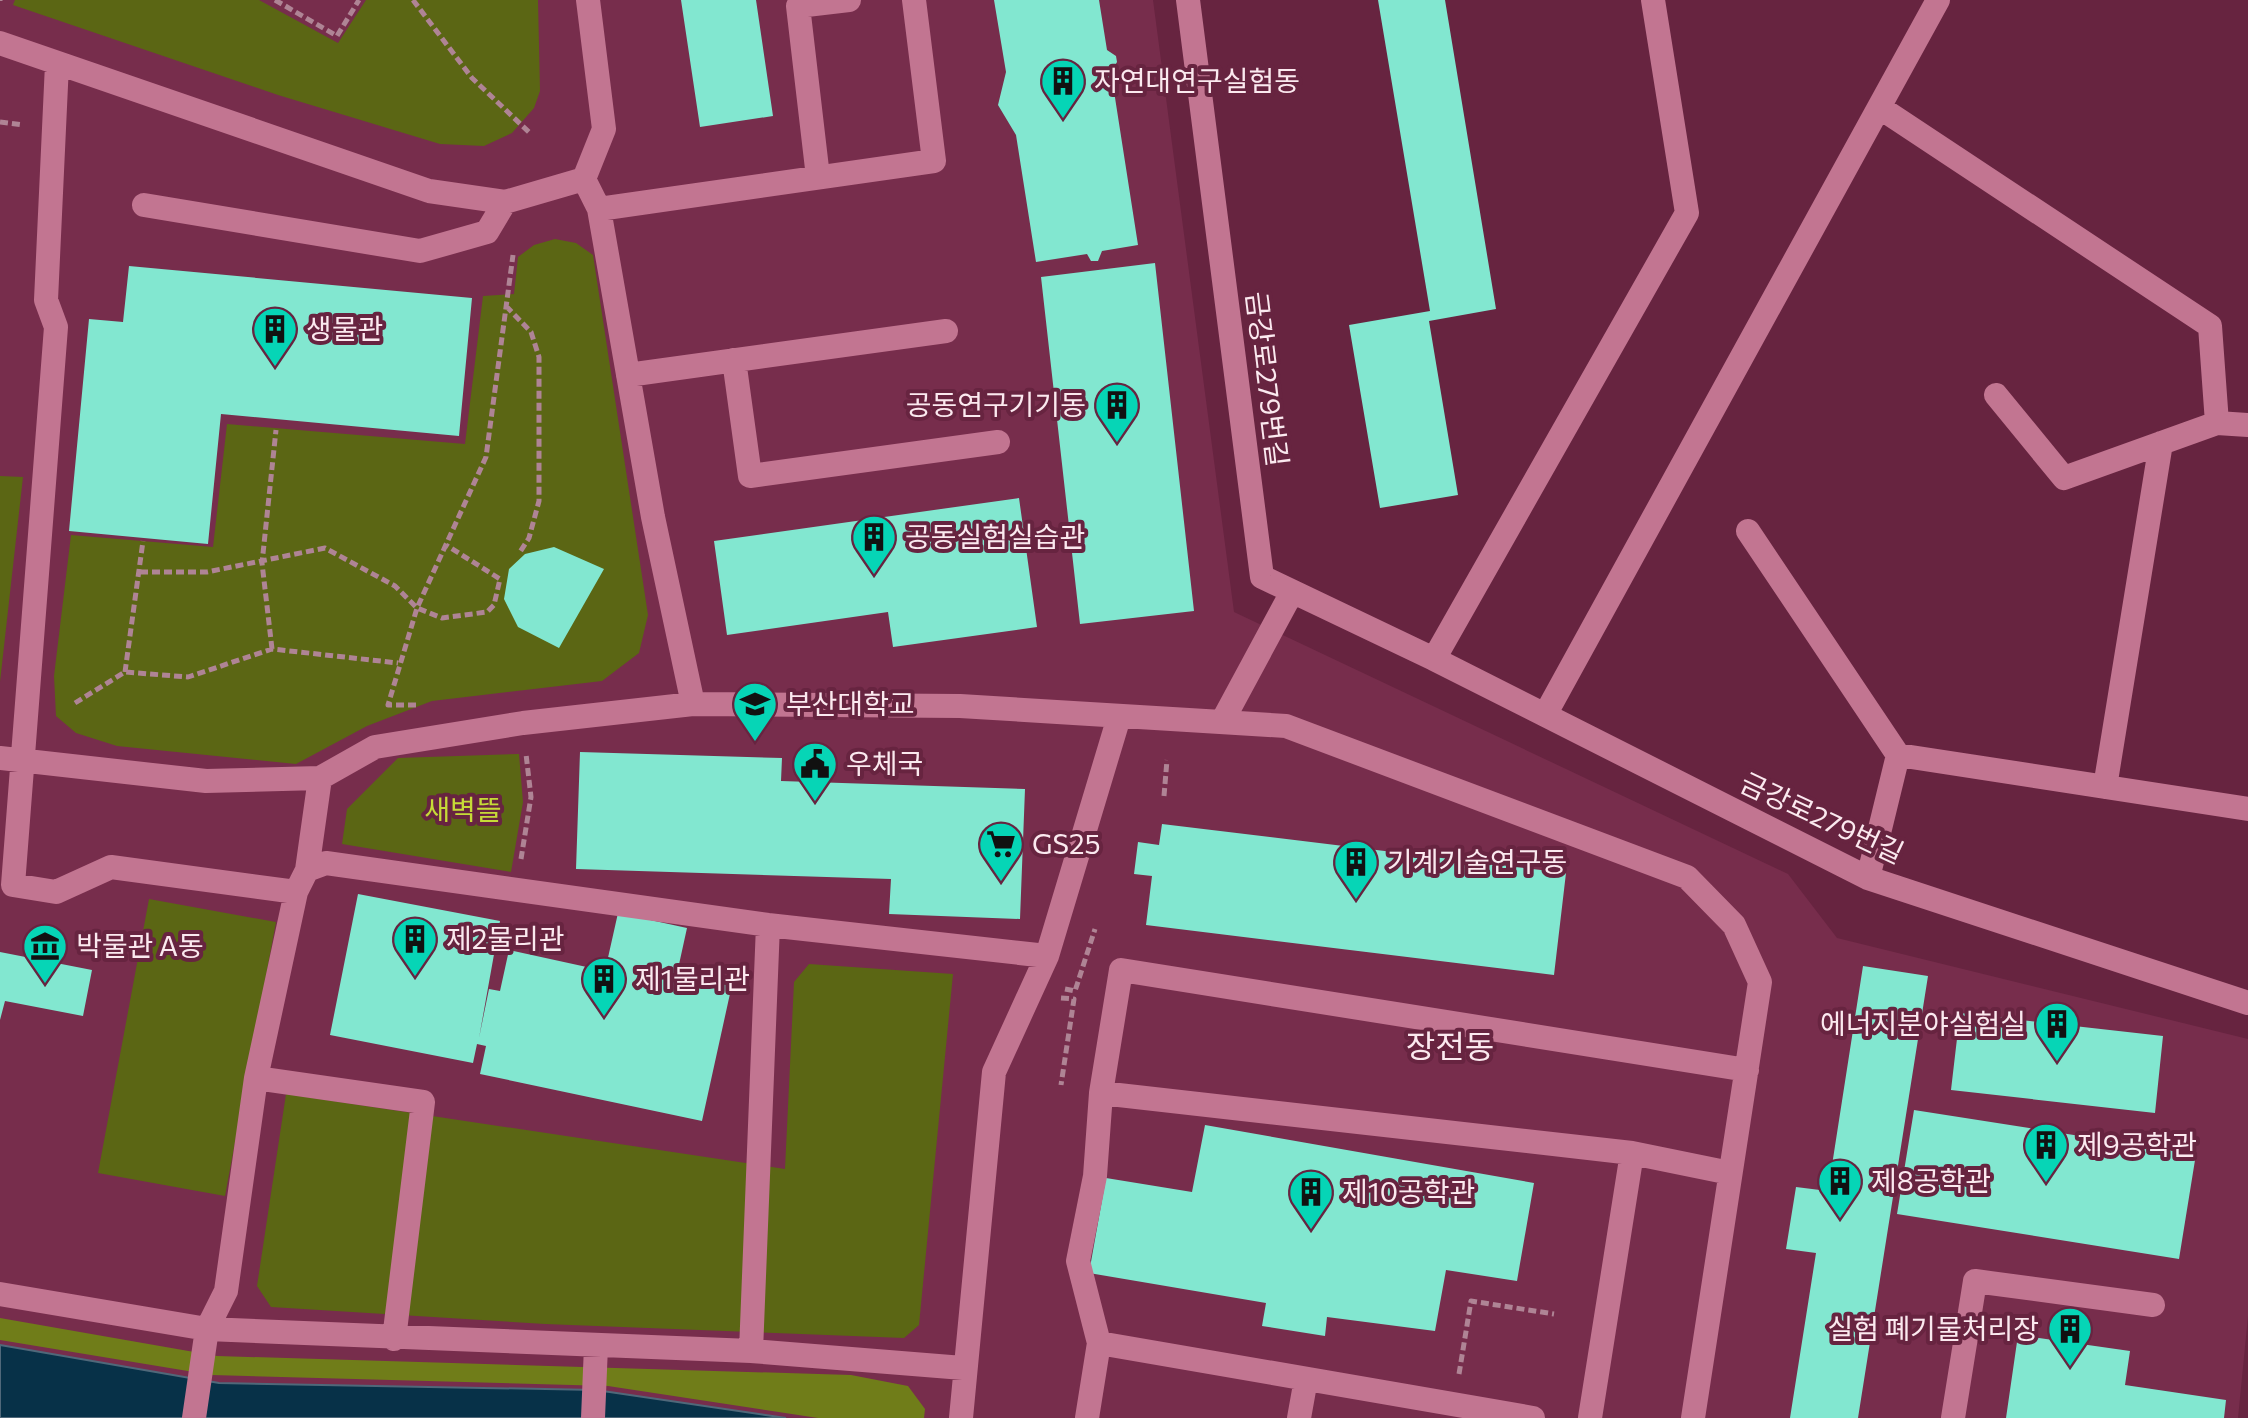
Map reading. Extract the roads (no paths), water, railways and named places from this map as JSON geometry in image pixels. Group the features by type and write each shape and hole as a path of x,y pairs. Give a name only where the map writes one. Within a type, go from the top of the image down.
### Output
{"street":[{"path":"588,0 604,129 584,179 599,209 653,517 693,704"},
{"path":"818,177 798,6 849,0"},
{"path":"599,209 934,161 914,0"},
{"name":"금강로279번길","path":"1188,0 1262,577 1434,659 1868,878 2248,1003"},
{"path":"1434,659 1687,213 1653,0"},
{"path":"1545,715 1938,0"},
{"path":"0,43 429,191 505,202 584,179"},
{"path":"57,64 46,300 56,327 11,759 13,885 56,892 111,867 302,881 326,863 768,925 1047,956"},
{"path":"1879,107 2210,326 2217,423"},
{"path":"144,205 420,251 487,232 505,202"},
{"path":"628,375 946,331"},
{"path":"734,360 750,476 998,442"},
{"path":"1996,395 2064,478 2217,423 2248,425"},
{"path":"2105,787 2161,443"},
{"path":"1748,531 1898,755 2248,809"},
{"path":"1223,720 1292,592"},
{"path":"11,759 206,781 320,778 375,747 523,723 693,704 960,706 1119,717 1223,720 1286,726 1687,877 1734,925 1760,982 1693,1418"},
{"path":"961,1418 963,1368 994,1072 1047,956 1119,717"},
{"path":"1868,878 1898,755"},
{"path":"194,1418 207,1329 226,1291 256,1078 302,881 320,778"},
{"path":"751,1351 768,925"},
{"path":"1087,1418 1099,1343 1078,1261 1095,1176 1101,1093 1121,970 1747,1070"},
{"path":"256,1078 423,1102 394,1339"},
{"path":"1101,1093 1632,1153 1730,1173"},
{"path":"1590,1418 1632,1153"},
{"path":"1953,1418 1975,1281 2153,1305"},
{"path":"0,1294 207,1329 394,1339 751,1351 963,1368"},
{"path":"1099,1343 1533,1418"},
{"path":"593,1418 596,1346"},
{"path":"1299,1418 1306,1379"}],"water":[{"path":"0,1345 219,1383 596,1390 786,1418 0,1418"}],"place":[{"name":"자연대연구실험동","path":"1063,120"},
{"name":"생물관","path":"275,368"},
{"name":"공동연구기기동","path":"1117,444"},
{"name":"공동실험실습관","path":"874,576"},
{"name":"부산대학교","path":"755,743"},
{"name":"우체국","path":"815,803"},
{"name":"GS25","path":"1001,883"},
{"name":"기계기술연구동","path":"1356,901"},
{"name":"제2물리관","path":"415,978"},
{"name":"박물관 A동","path":"45,985"},
{"name":"제1물리관","path":"604,1018"},
{"name":"에너지분야실험실","path":"2057,1063"},
{"name":"제9공학관","path":"2046,1184"},
{"name":"제8공학관","path":"1840,1220"},
{"name":"제10공학관","path":"1311,1231"},
{"name":"실험 폐기물처리장","path":"2070,1368"}],"district":[{"name":"장전동","path":"1450,1047"}],"park label":[{"name":"새벽뜰","path":"463,810"}]}
